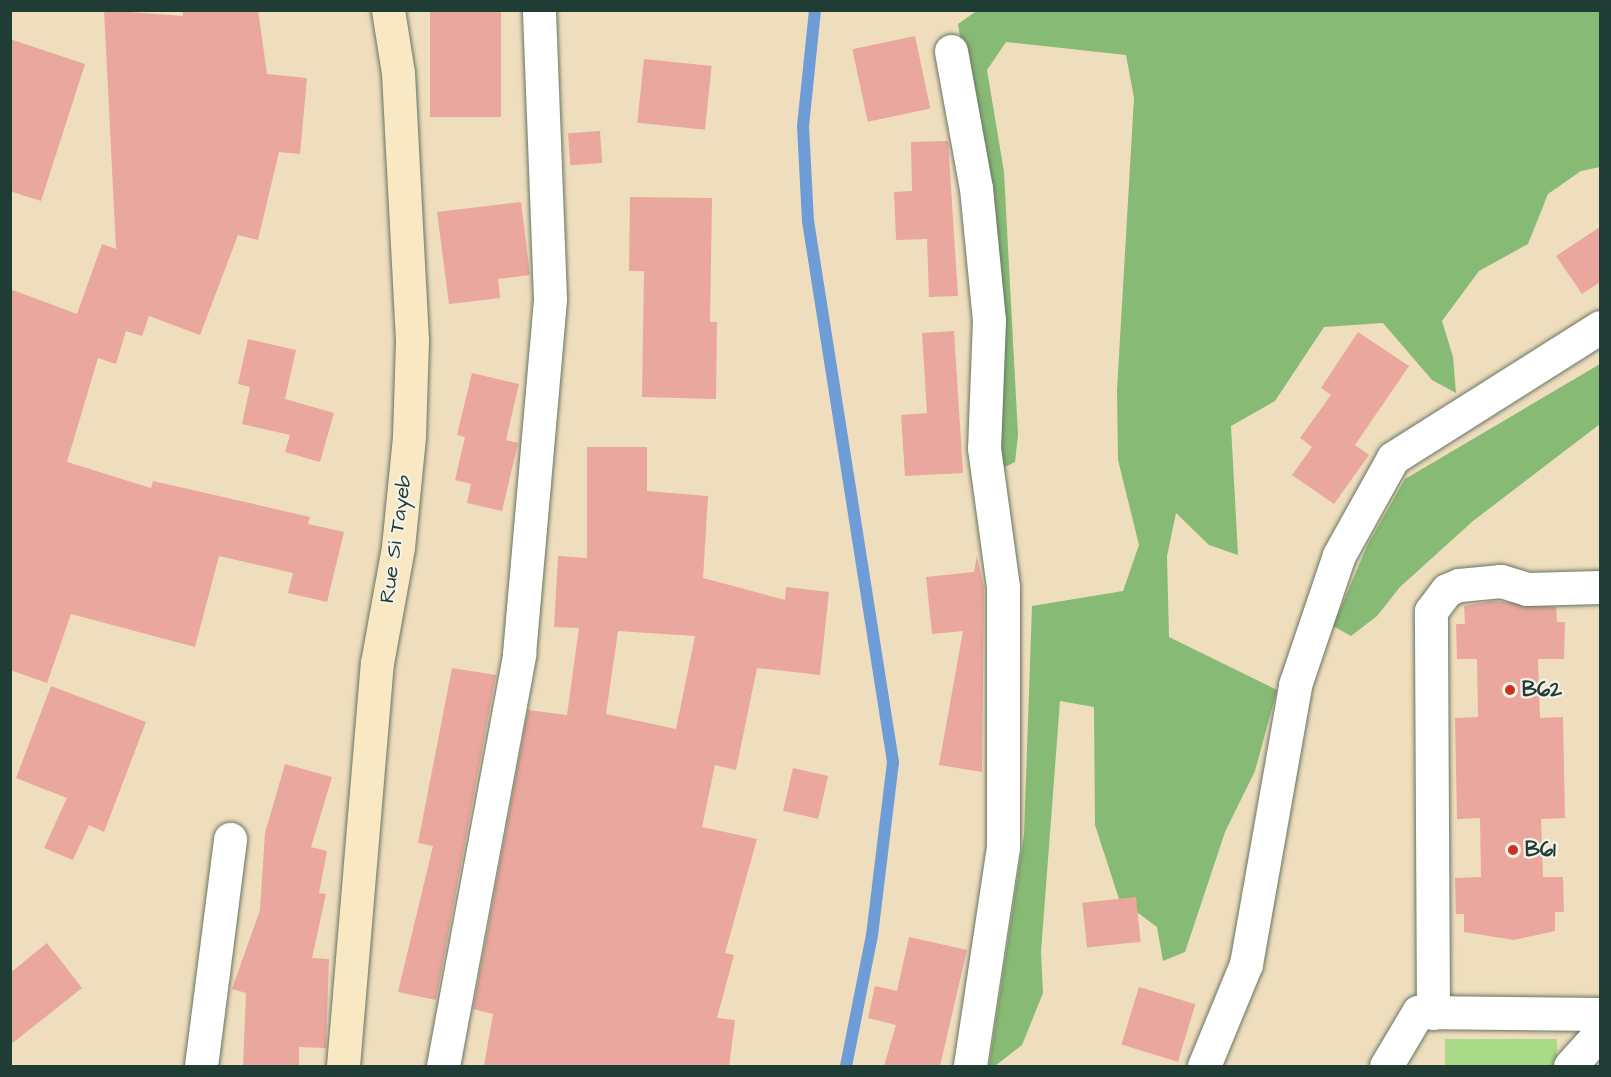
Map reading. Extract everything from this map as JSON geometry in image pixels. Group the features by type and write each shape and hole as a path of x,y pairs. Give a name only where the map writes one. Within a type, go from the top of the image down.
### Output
{"main road":[{"name":"Rue Si Tayeb","path":"343,1066 377,663 398,547 409,436 412,340 399,74 388,10"}],"street":[{"path":"444,1066 519,654 550,298 539,10"},
{"path":"951,51 981,232 989,320 984,448 1003,586 1003,847 970,1066"},
{"path":"1204,1066 1246,964 1294,685 1339,555 1393,458 1600,327"},
{"path":"1433,1013 1431,611 1447,590 1459,585 1501,581 1527,589 1600,587"},
{"path":"201,1066 230,839"},
{"path":"1386,1066 1418,1012 1600,1014"},
{"path":"1570,1066 1600,1033"}],"green space":[{"path":"978,10 1600,11 1600,167 1581,171 1548,194 1528,244 1479,271 1442,321 1453,357 1456,393 1432,380 1383,323 1324,327 1275,401 1231,426 1238,555 1209,545 1176,513 1167,556 1169,637 1277,690 1255,771 1225,832 1185,952 1163,961 1157,927 1119,899 1095,825 1094,707 1060,701 1041,952 1043,993 1022,1045 995,1066 989,1066 1024,835 1032,606 1123,591 1139,545 1118,460 1117,390 1134,98 1126,55 1006,42 987,70 1004,172 1018,435 1015,462 1003,468 995,450 983,181 958,24"},
{"path":"1600,364 1600,424 1473,521 1400,587 1377,616 1351,636 1333,626 1367,546 1405,479"},
{"path":"1445,1039 1557,1039 1557,1066 1445,1066"}],"building":[{"path":"104,10 183,16 182,10 258,10 267,74 307,78 300,154 279,152 258,240 238,235 200,335 149,316 142,336 126,331 116,364 98,358 67,462 151,488 153,481 310,517 308,524 344,532 327,602 288,593 293,573 219,556 195,647 71,614 47,683 10,670 10,289 77,314 102,244 116,249"},
{"path":"430,10 501,10 501,117 430,117"},
{"path":"915,36 930,108 868,122 852,49"},
{"path":"10,39 85,64 41,201 10,191"},
{"path":"644,59 712,66 705,130 637,123"},
{"path":"600,131 602,163 570,165 568,133"},
{"path":"948,141 958,296 929,297 927,239 896,240 894,192 912,191 911,142"},
{"path":"630,197 712,198 710,322 717,322 716,399 642,397 644,271 629,271"},
{"path":"521,202 530,275 498,279 500,298 449,304 437,212"},
{"path":"1600,227 1600,282 1582,294 1556,256"},
{"path":"954,331 963,473 905,476 901,415 927,413 922,333"},
{"path":"1358,332 1409,366 1355,445 1369,455 1334,504 1292,475 1312,447 1300,438 1331,395 1321,388"},
{"path":"248,339 296,350 285,399 334,413 320,462 285,452 290,435 242,424 250,387 238,384"},
{"path":"472,373 519,384 506,440 518,443 502,511 467,503 471,484 455,480 465,437 457,435"},
{"path":"587,447 647,447 647,491 708,496 703,578 785,600 786,587 829,592 820,675 757,668 736,770 715,765 702,827 757,839 725,953 734,955 717,1018 735,1020 729,1066 484,1066 493,1014 473,1009 528,710 567,715 579,628 554,627 558,556 587,558","holes":["618,631 695,636 676,729 606,714"]},
{"path":"977,556 984,588 982,772 939,765 963,631 932,634 926,577 974,572"},
{"path":"1493,601 1556,607 1557,622 1565,622 1564,659 1538,659 1540,718 1563,717 1565,818 1541,819 1543,877 1563,877 1564,912 1555,912 1555,931 1514,940 1464,932 1464,914 1456,914 1455,878 1481,877 1480,818 1457,819 1455,718 1478,717 1477,659 1457,659 1456,624 1465,624 1464,606"},
{"path":"452,668 496,675 436,1000 398,992 433,846 418,843"},
{"path":"51,686 146,722 104,832 89,825 73,860 44,848 67,798 16,778"},
{"path":"285,764 332,777 311,847 327,851 319,893 326,894 312,958 329,959 326,1048 299,1047 299,1066 243,1066 246,993 232,989 260,910 265,833"},
{"path":"793,768 828,776 818,819 783,811"},
{"path":"1136,897 1141,942 1087,947 1082,903"},
{"path":"909,937 967,950 940,1066 884,1066 896,1025 868,1018 875,986 897,991"},
{"path":"47,943 82,988 10,1045 10,973"},
{"path":"1139,987 1195,1004 1178,1062 1121,1044"}],"waterway":[{"path":"815,10 803,126 808,221 893,762 872,935 846,1066"}],"place":[{"name":"B62","path":"1510,690"},
{"name":"B61","path":"1513,850"}]}
